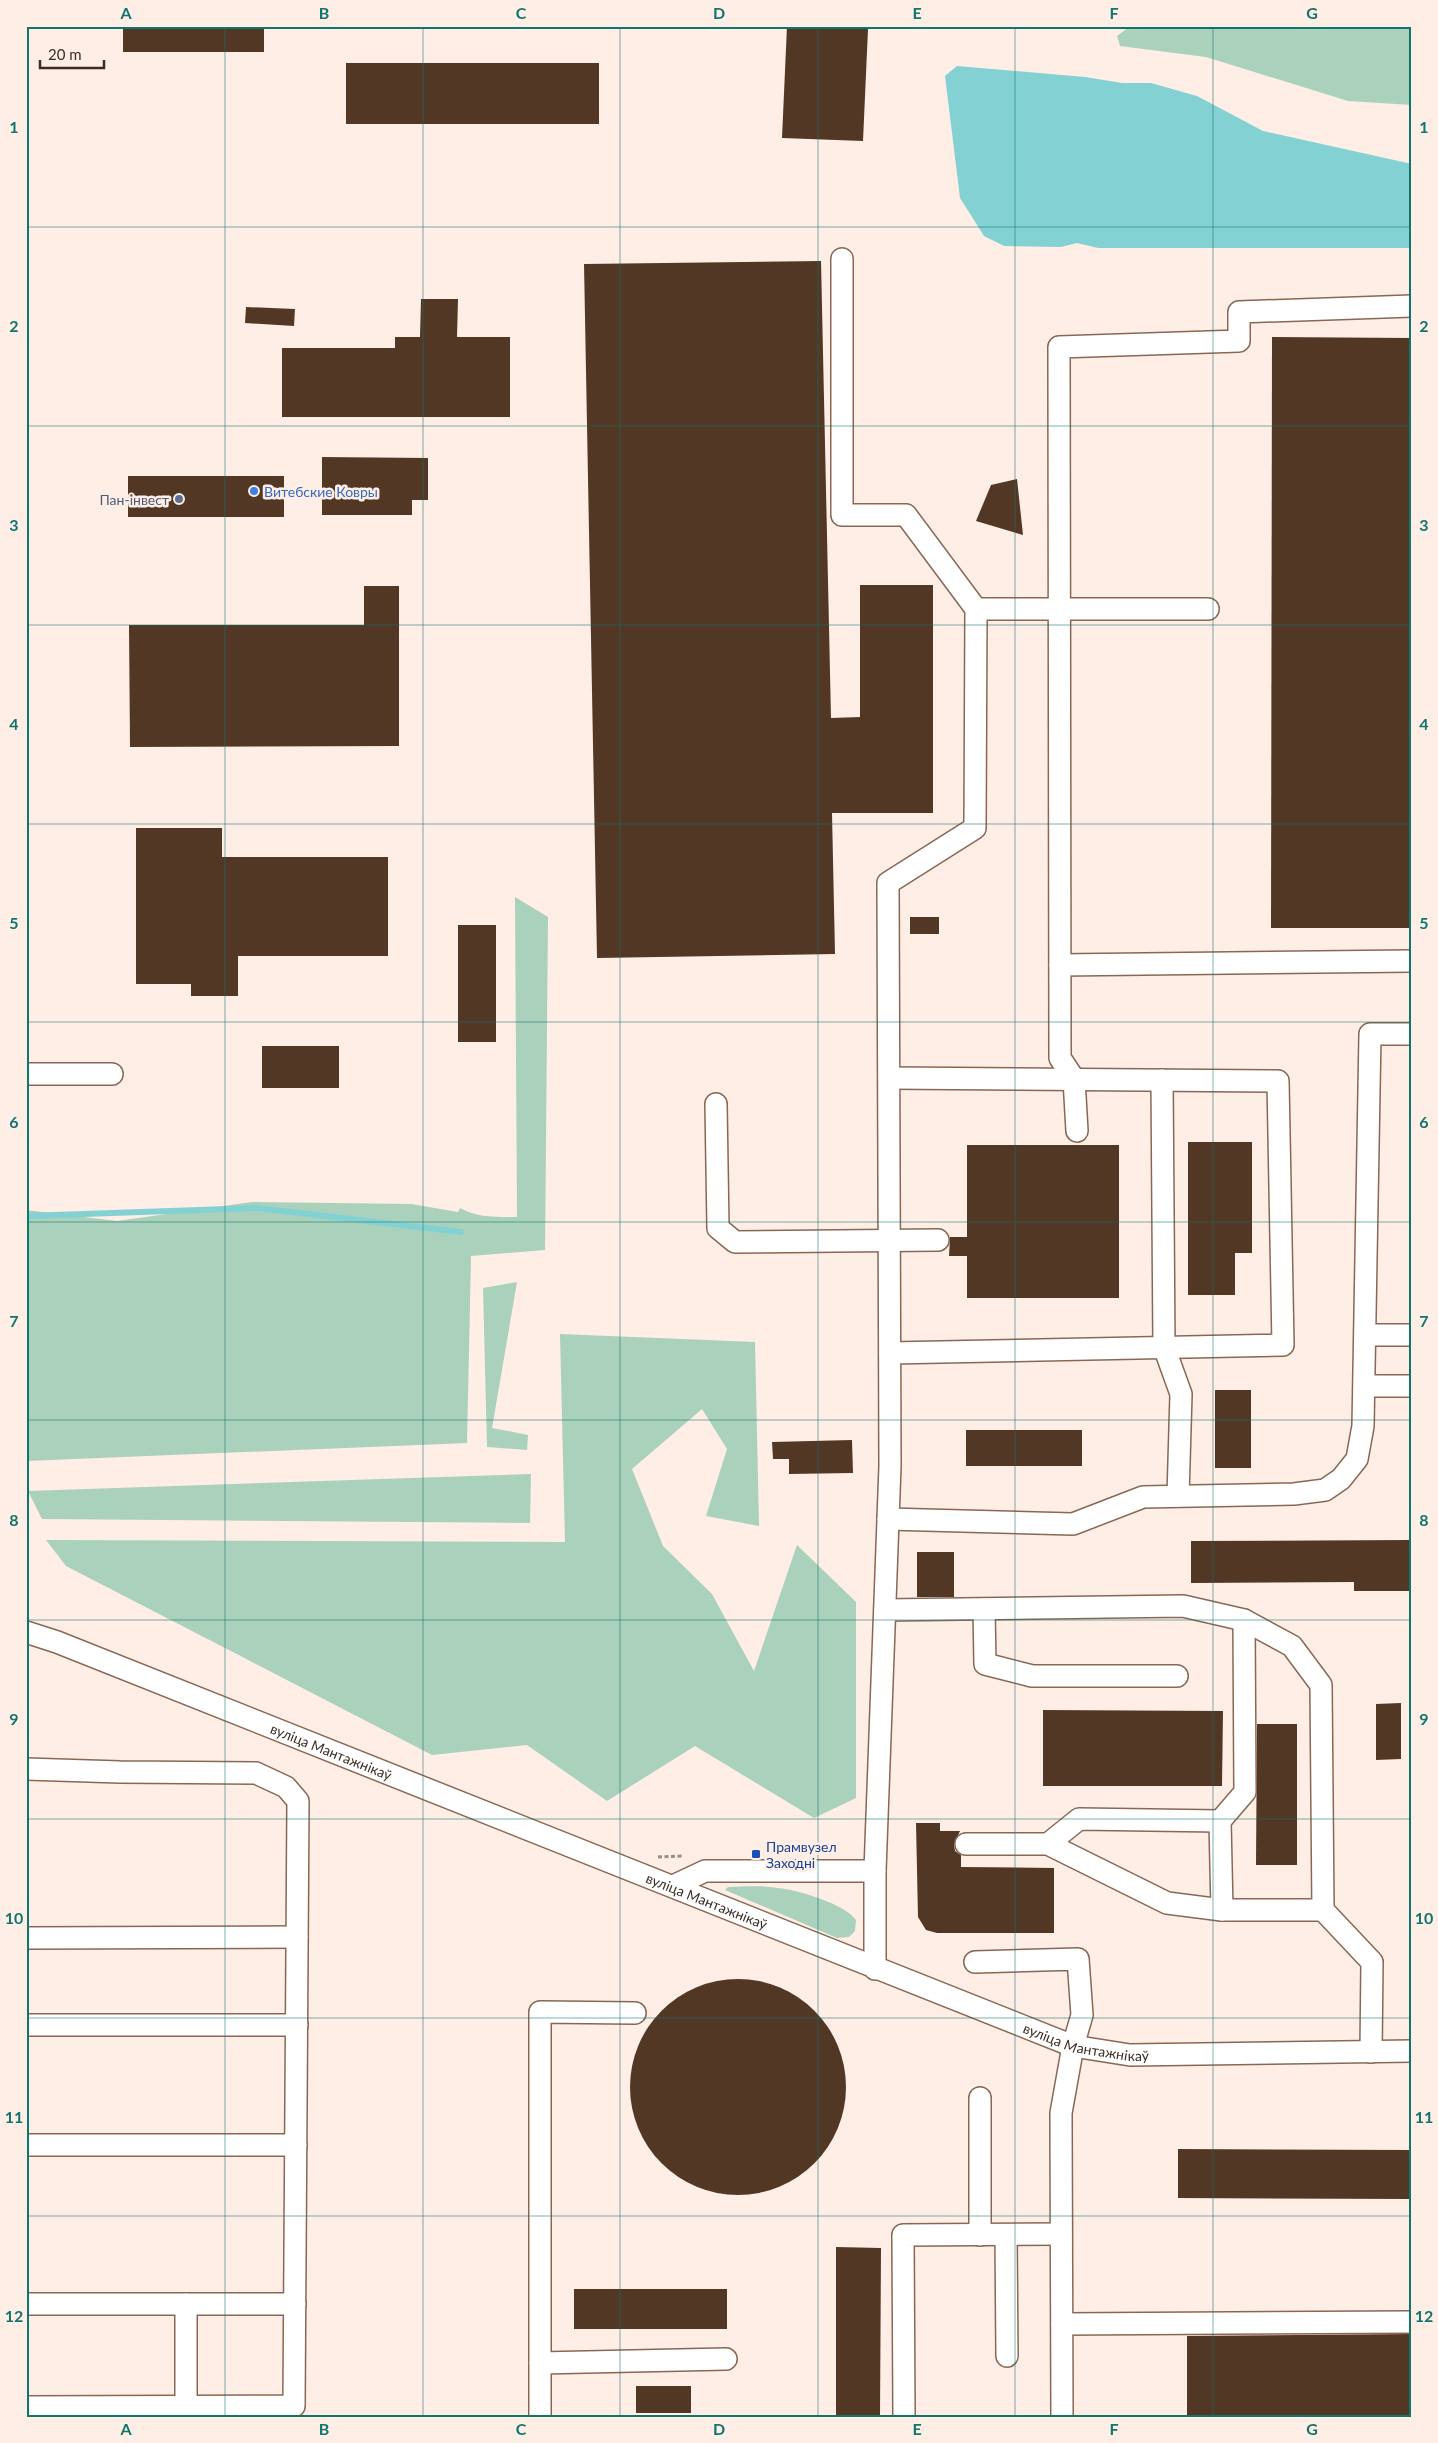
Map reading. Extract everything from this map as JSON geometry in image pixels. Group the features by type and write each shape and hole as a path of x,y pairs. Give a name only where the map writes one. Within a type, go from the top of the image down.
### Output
{"street":[{"path":"842,259 842,515 906,515 976,609 975,828 888,882 890,1353 888,1519 875,1872 875,1969"},
{"path":"1076,1131 1074,1079 1060,1058 1059,347 1239,341 1239,312 1412,306"},
{"path":"976,609 1208,609"},
{"path":"1060,965 1412,962"},
{"path":"888,1519 1073,1524 1143,1497 1294,1494 1325,1490 1341,1479 1357,1459 1363,1426 1370,1034 1412,1034"},
{"path":"26,1074 112,1074"},
{"path":"889,1078 1278,1081 1283,1345 890,1353"},
{"path":"1162,1080 1164,1348 1181,1394 1178,1496"},
{"path":"716,1104 718,1228 735,1242 890,1242 938,1240"},
{"path":"1366,1335 1412,1335"},
{"path":"1365,1386 1412,1386"},
{"path":"885,1610 1184,1606 1244,1620 1292,1646 1321,1685 1324,1910 1372,1962 1371,2052"},
{"path":"984,1609 985,1664 1032,1676 1177,1676"},
{"path":"1222,1910 1220,1820 1245,1792 1244,1620"},
{"name":"вуліца Мантажнікаў","path":"26,1632 57,1642 673,1886 875,1969 1073,2046 1130,2055 1412,2051"},
{"path":"26,1769 256,1773 286,1787 298,1801 294,2406 180,2412 26,2407"},
{"path":"1048,1844 1079,1819 1220,1820"},
{"path":"966,1844 1048,1844 1168,1903 1222,1910 1324,1910"},
{"path":"673,1886 705,1871 875,1872"},
{"path":"26,1938 297,1937"},
{"path":"975,1962 1078,1959 1082,2015 1073,2046 1060,2113 1062,2417"},
{"path":"540,2417 540,2012 635,2013"},
{"path":"26,2025 297,2025"},
{"path":"980,2098 980,2235"},
{"path":"26,2145 296,2144"},
{"path":"904,2417 903,2235 1061,2234"},
{"path":"1006,2235 1007,2356"},
{"path":"26,2304 295,2304"},
{"path":"180,2412 186,2304"},
{"path":"1062,2324 1412,2322"},
{"path":"540,2364 726,2359"}],"path":[{"path":"651,1857 688,1856"}],"green space":[{"path":"1182,26 1412,26 1412,105 1348,101 1206,57 1120,46 1117,36 1129,27 1170,29"},
{"path":"515,897 548,917 545,1250 471,1256 467,1443 26,1461 26,1210 117,1221 252,1202 411,1204 458,1212 460,1208 474,1214 488,1216 517,1217"},
{"path":"517,1282 492,1428 528,1435 527,1450 487,1447 483,1288"},
{"path":"560,1334 755,1342 759,1526 706,1516 727,1449 702,1409 632,1469 663,1546 712,1594 754,1671 797,1545 856,1602 856,1798 814,1818 695,1746 607,1801 527,1745 432,1755 66,1566 46,1540 565,1542"},
{"path":"531,1474 530,1523 42,1519 28,1491"},
{"path":"759,1886 787,1889 832,1903 856,1920 855,1931 849,1937 837,1938 725,1890 728,1887"}],"water":[{"path":"957,66 1085,77 1122,83 1151,83 1197,96 1263,131 1412,164 1412,248 1098,248 1077,243 1061,247 1004,246 984,236 960,198 945,76"}],"building":[{"path":"123,26 264,26 264,52 123,52"},
{"path":"787,26 868,29 863,141 782,138"},
{"path":"346,63 599,63 599,124 346,124"},
{"path":"821,261 831,718 860,717 860,585 933,585 933,813 832,813 835,954 597,958 584,264"},
{"path":"421,299 458,299 457,337 510,337 510,417 282,417 282,348 395,348 395,337 420,337"},
{"path":"246,307 295,309 294,326 245,323"},
{"path":"1272,337 1412,338 1412,928 1271,928"},
{"path":"322,457 428,458 428,500 412,500 412,515 322,515"},
{"path":"128,476 284,476 284,517 128,517"},
{"path":"1017,479 1023,535 976,521 991,485"},
{"path":"364,586 399,586 399,746 130,747 129,625 364,625"},
{"path":"136,828 222,828 222,857 388,857 388,956 238,956 238,996 191,996 191,984 136,984"},
{"path":"910,917 939,917 939,934 910,934"},
{"path":"458,925 496,925 496,1042 458,1042"},
{"path":"262,1046 339,1046 339,1088 262,1088"},
{"path":"1188,1142 1252,1142 1252,1253 1235,1253 1235,1295 1188,1295"},
{"path":"967,1145 1119,1145 1119,1298 967,1298 967,1256 949,1256 950,1237 967,1237"},
{"path":"1215,1390 1251,1390 1251,1468 1215,1468"},
{"path":"966,1430 1082,1430 1082,1466 966,1466"},
{"path":"852,1440 853,1473 789,1474 789,1459 773,1459 772,1442"},
{"path":"1410,1540 1411,1591 1354,1591 1354,1582 1191,1583 1191,1541"},
{"path":"917,1552 954,1552 954,1597 917,1597"},
{"path":"1401,1703 1401,1759 1376,1760 1376,1704"},
{"path":"1043,1710 1223,1711 1222,1786 1043,1786"},
{"path":"1257,1724 1297,1724 1297,1865 1256,1865"},
{"path":"916,1823 940,1823 940,1831 960,1831 954,1844 955,1851 961,1855 961,1867 1054,1868 1054,1933 937,1933 926,1930 918,1917"},
{"path":"738,1979 759,1981 779,1987 798,1997 814,2011 828,2027 838,2046 844,2066 846,2087 844,2108 838,2128 828,2147 814,2163 798,2177 779,2187 759,2193 738,2195 717,2193 697,2187 678,2177 662,2163 648,2147 638,2128 632,2108 630,2087 632,2066 638,2046 648,2027 662,2011 678,1997 697,1987 717,1981"},
{"path":"1178,2149 1412,2150 1412,2199 1178,2198"},
{"path":"836,2247 881,2248 880,2417 836,2417"},
{"path":"574,2289 727,2289 727,2329 574,2329"},
{"path":"1412,2334 1412,2417 1187,2417 1187,2336"},
{"path":"636,2386 691,2386 691,2413 636,2413"}],"waterway":[{"path":"26,1216 257,1208 461,1232"}],"place":[{"name":"Витебские Ковры","path":"254,491"},
{"name":"Пан-інвест","path":"179,499"},
{"name":"Прамвузел Заходні","path":"756,1854"}]}
